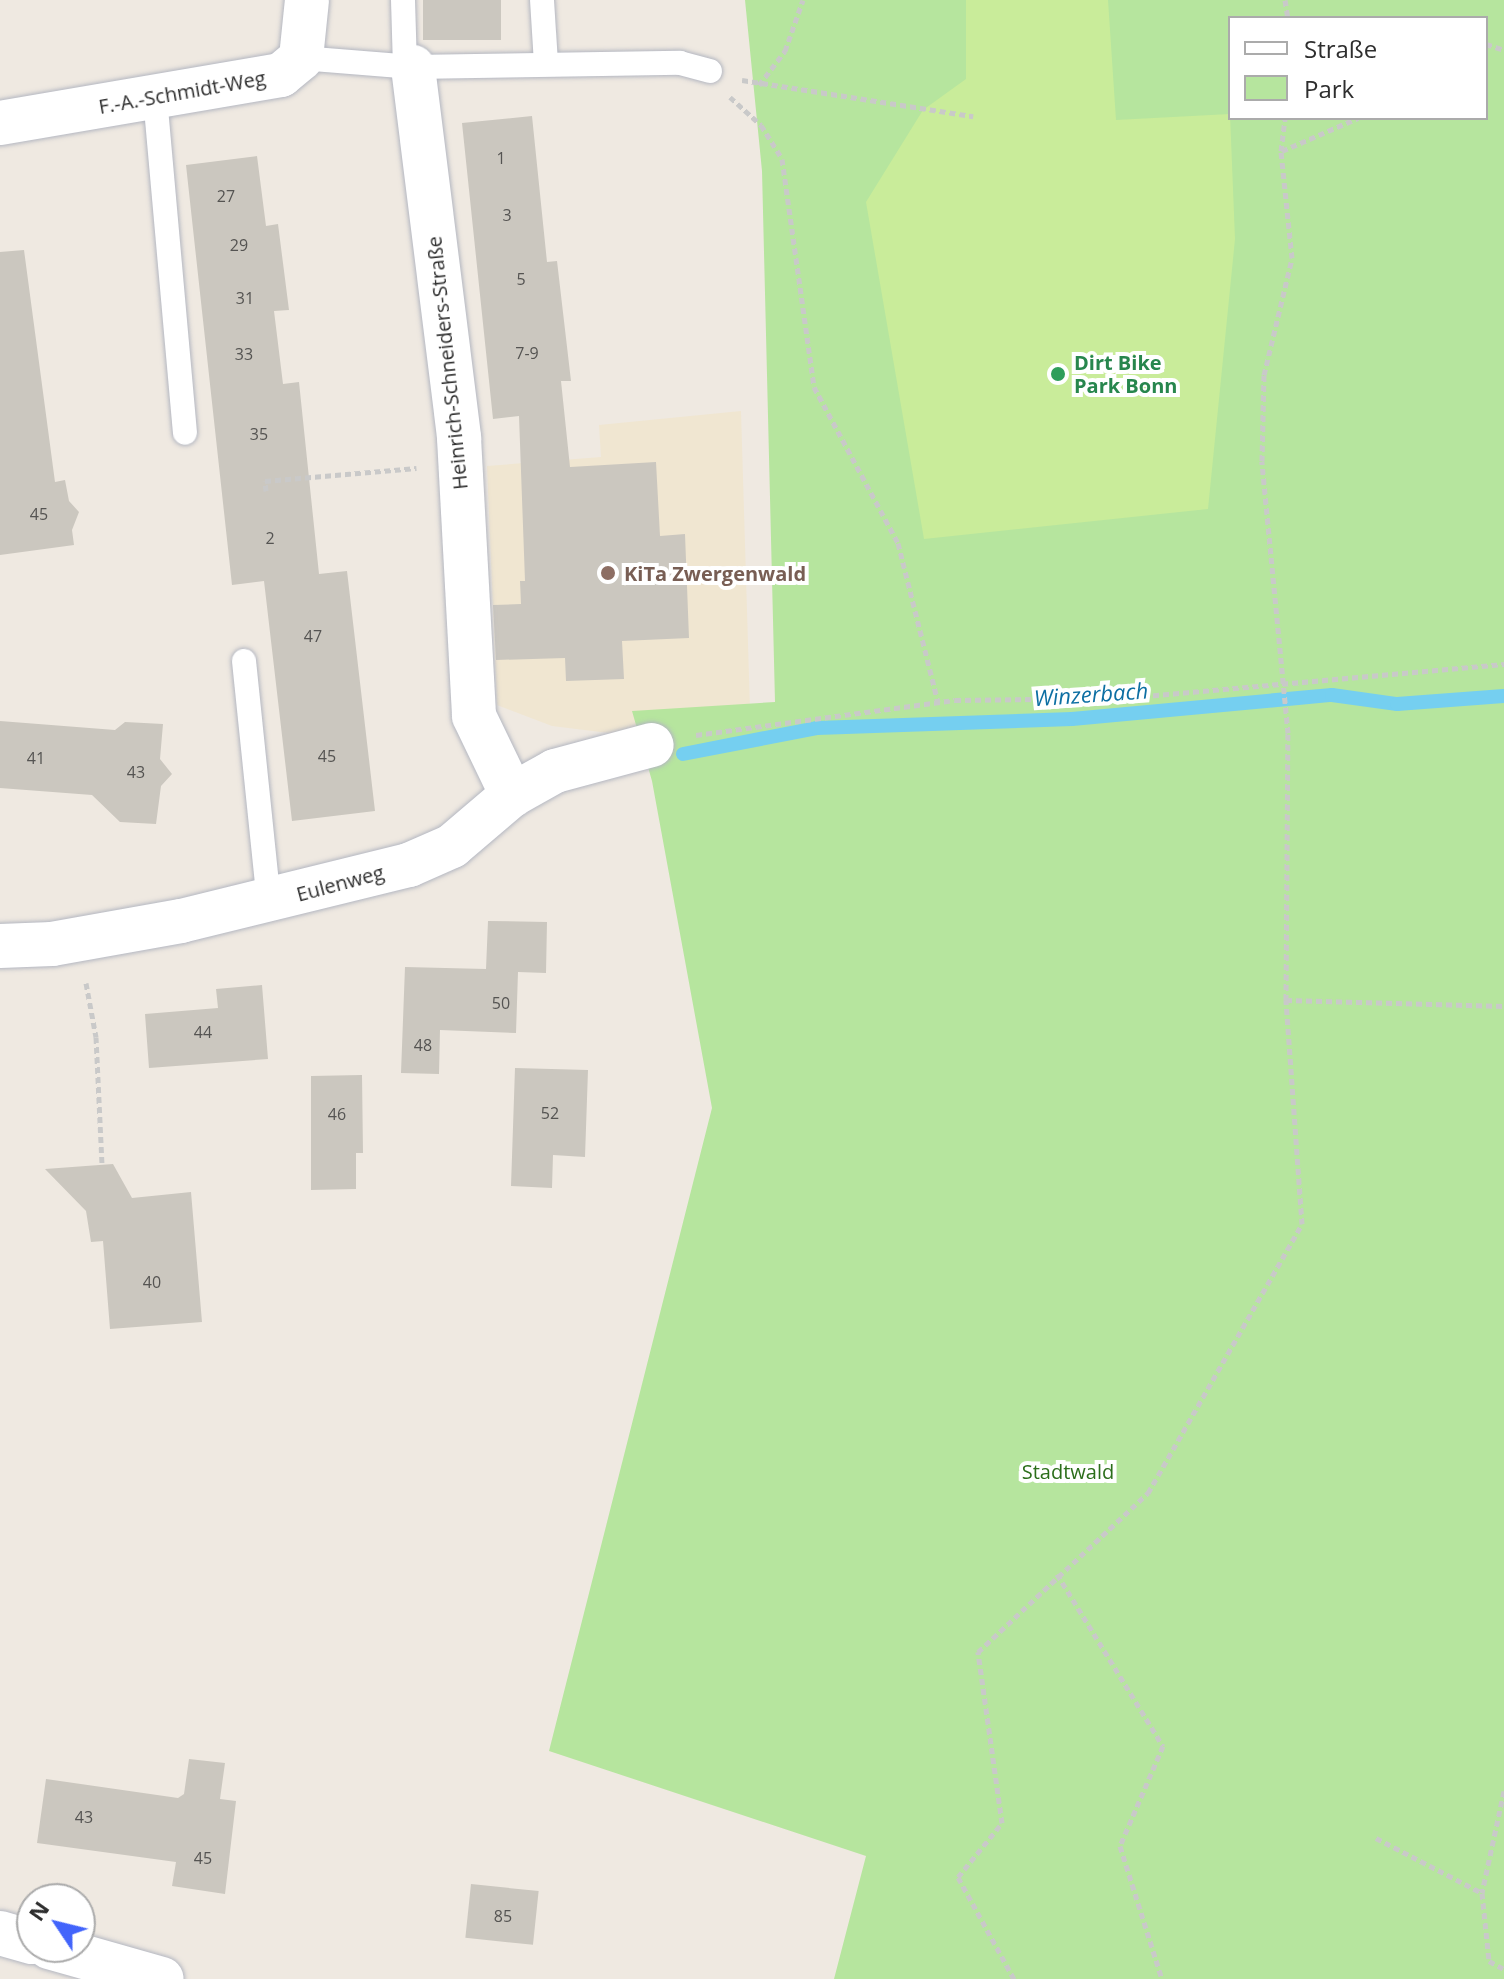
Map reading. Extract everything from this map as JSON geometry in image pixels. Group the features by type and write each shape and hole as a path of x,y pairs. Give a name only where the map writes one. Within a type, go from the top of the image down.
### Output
{"street":[{"path":"301,58 307,0"},
{"name":"F.-A.-Schmidt-Weg","path":"0,123 281,75 301,58"},
{"name":"Heinrich-Schneiders-Straße","path":"409,67 461,464 474,716 512,795"},
{"name":"Eulenweg","path":"0,946 78,939 269,901 423,858 452,846 512,795 555,771 652,745"},
{"path":"96,1960 162,1979"}],"lane":[{"path":"403,0 409,67"},
{"path":"542,0 546,64"},
{"path":"301,58 409,67 680,63 710,71"},
{"path":"155,97 185,433"},
{"path":"244,661 269,901"}],"path":[{"path":"759,85 785,51 803,0"},
{"path":"710,71 759,85 973,116"},
{"path":"710,71 761,125 782,159 814,387 898,543 938,702"},
{"path":"1014,1979 958,1877 1002,1823 978,1652 1057,1574 1148,1493 1302,1224 1286,1000 1288,733 1262,461 1264,375 1292,258 1281,151 1285,120"},
{"path":"1281,151 1353,120"},
{"path":"266,491 265,481 461,464"},
{"path":"652,745 729,728 938,702 1123,698 1285,686 1504,664"},
{"path":"78,939 96,1037 102,1164"},
{"path":"1286,1000 1504,1006"},
{"path":"1057,1574 1163,1746 1120,1846 1162,1979"},
{"path":"1504,1791 1482,1893 1489,1961 1504,1969"},
{"path":"1376,1838 1482,1893"}],"shaded area":[{"path":"741,411 750,710 617,734 552,726 497,705 487,466 601,457 599,425"}],"green space":[{"name":"Stadtwald","path":"745,0 1504,0 1504,1979 834,1979 866,1856 549,1751 712,1108 652,781 632,711 775,702 762,171"},
{"name":"Dirt Bike Park Bonn","path":"966,0 1108,0 1116,120 1228,114 1235,239 1208,509 924,539 866,202 923,110 966,79"}],"building":[{"path":"423,0 501,0 501,40 423,40"},
{"path":"532,116 547,262 557,261 571,381 561,381 570,467 656,462 660,536 685,534 689,638 622,641 624,679 566,681 565,658 496,660 493,605 521,604 520,581 525,581 519,416 493,419 462,123"},
{"path":"257,156 266,226 278,224 289,310 274,311 283,384 299,382 319,574 347,571 375,811 292,821 264,581 232,585 186,165"},
{"path":"24,250 55,482 65,480 69,501 79,512 72,530 74,545 0,555 0,252"},
{"path":"0,721 115,730 125,722 163,724 160,759 172,774 161,786 156,824 120,822 92,795 0,788"},
{"path":"488,921 547,922 546,973 518,972 516,1033 440,1030 439,1074 401,1073 405,967 486,969"},
{"path":"262,985 268,1059 149,1068 145,1014 218,1008 216,989"},
{"path":"515,1068 588,1070 585,1157 553,1155 552,1188 511,1186"},
{"path":"362,1075 363,1153 356,1153 356,1189 311,1190 311,1076"},
{"path":"113,1164 132,1198 191,1192 202,1322 110,1329 103,1241 91,1242 86,1211 45,1169"},
{"path":"189,1759 225,1763 220,1799 236,1801 225,1894 172,1886 176,1862 37,1843 46,1779 178,1798 184,1794"},
{"path":"471,1884 539,1891 533,1945 465,1938"}],"waterway":[{"name":"Winzerbach","path":"683,754 817,728 1072,719 1332,695 1397,704 1504,696"}],"place":[{"name":"Dirt Bike Park Bonn","path":"1058,374"},
{"name":"KiTa Zwergenwald","path":"608,573"}]}
